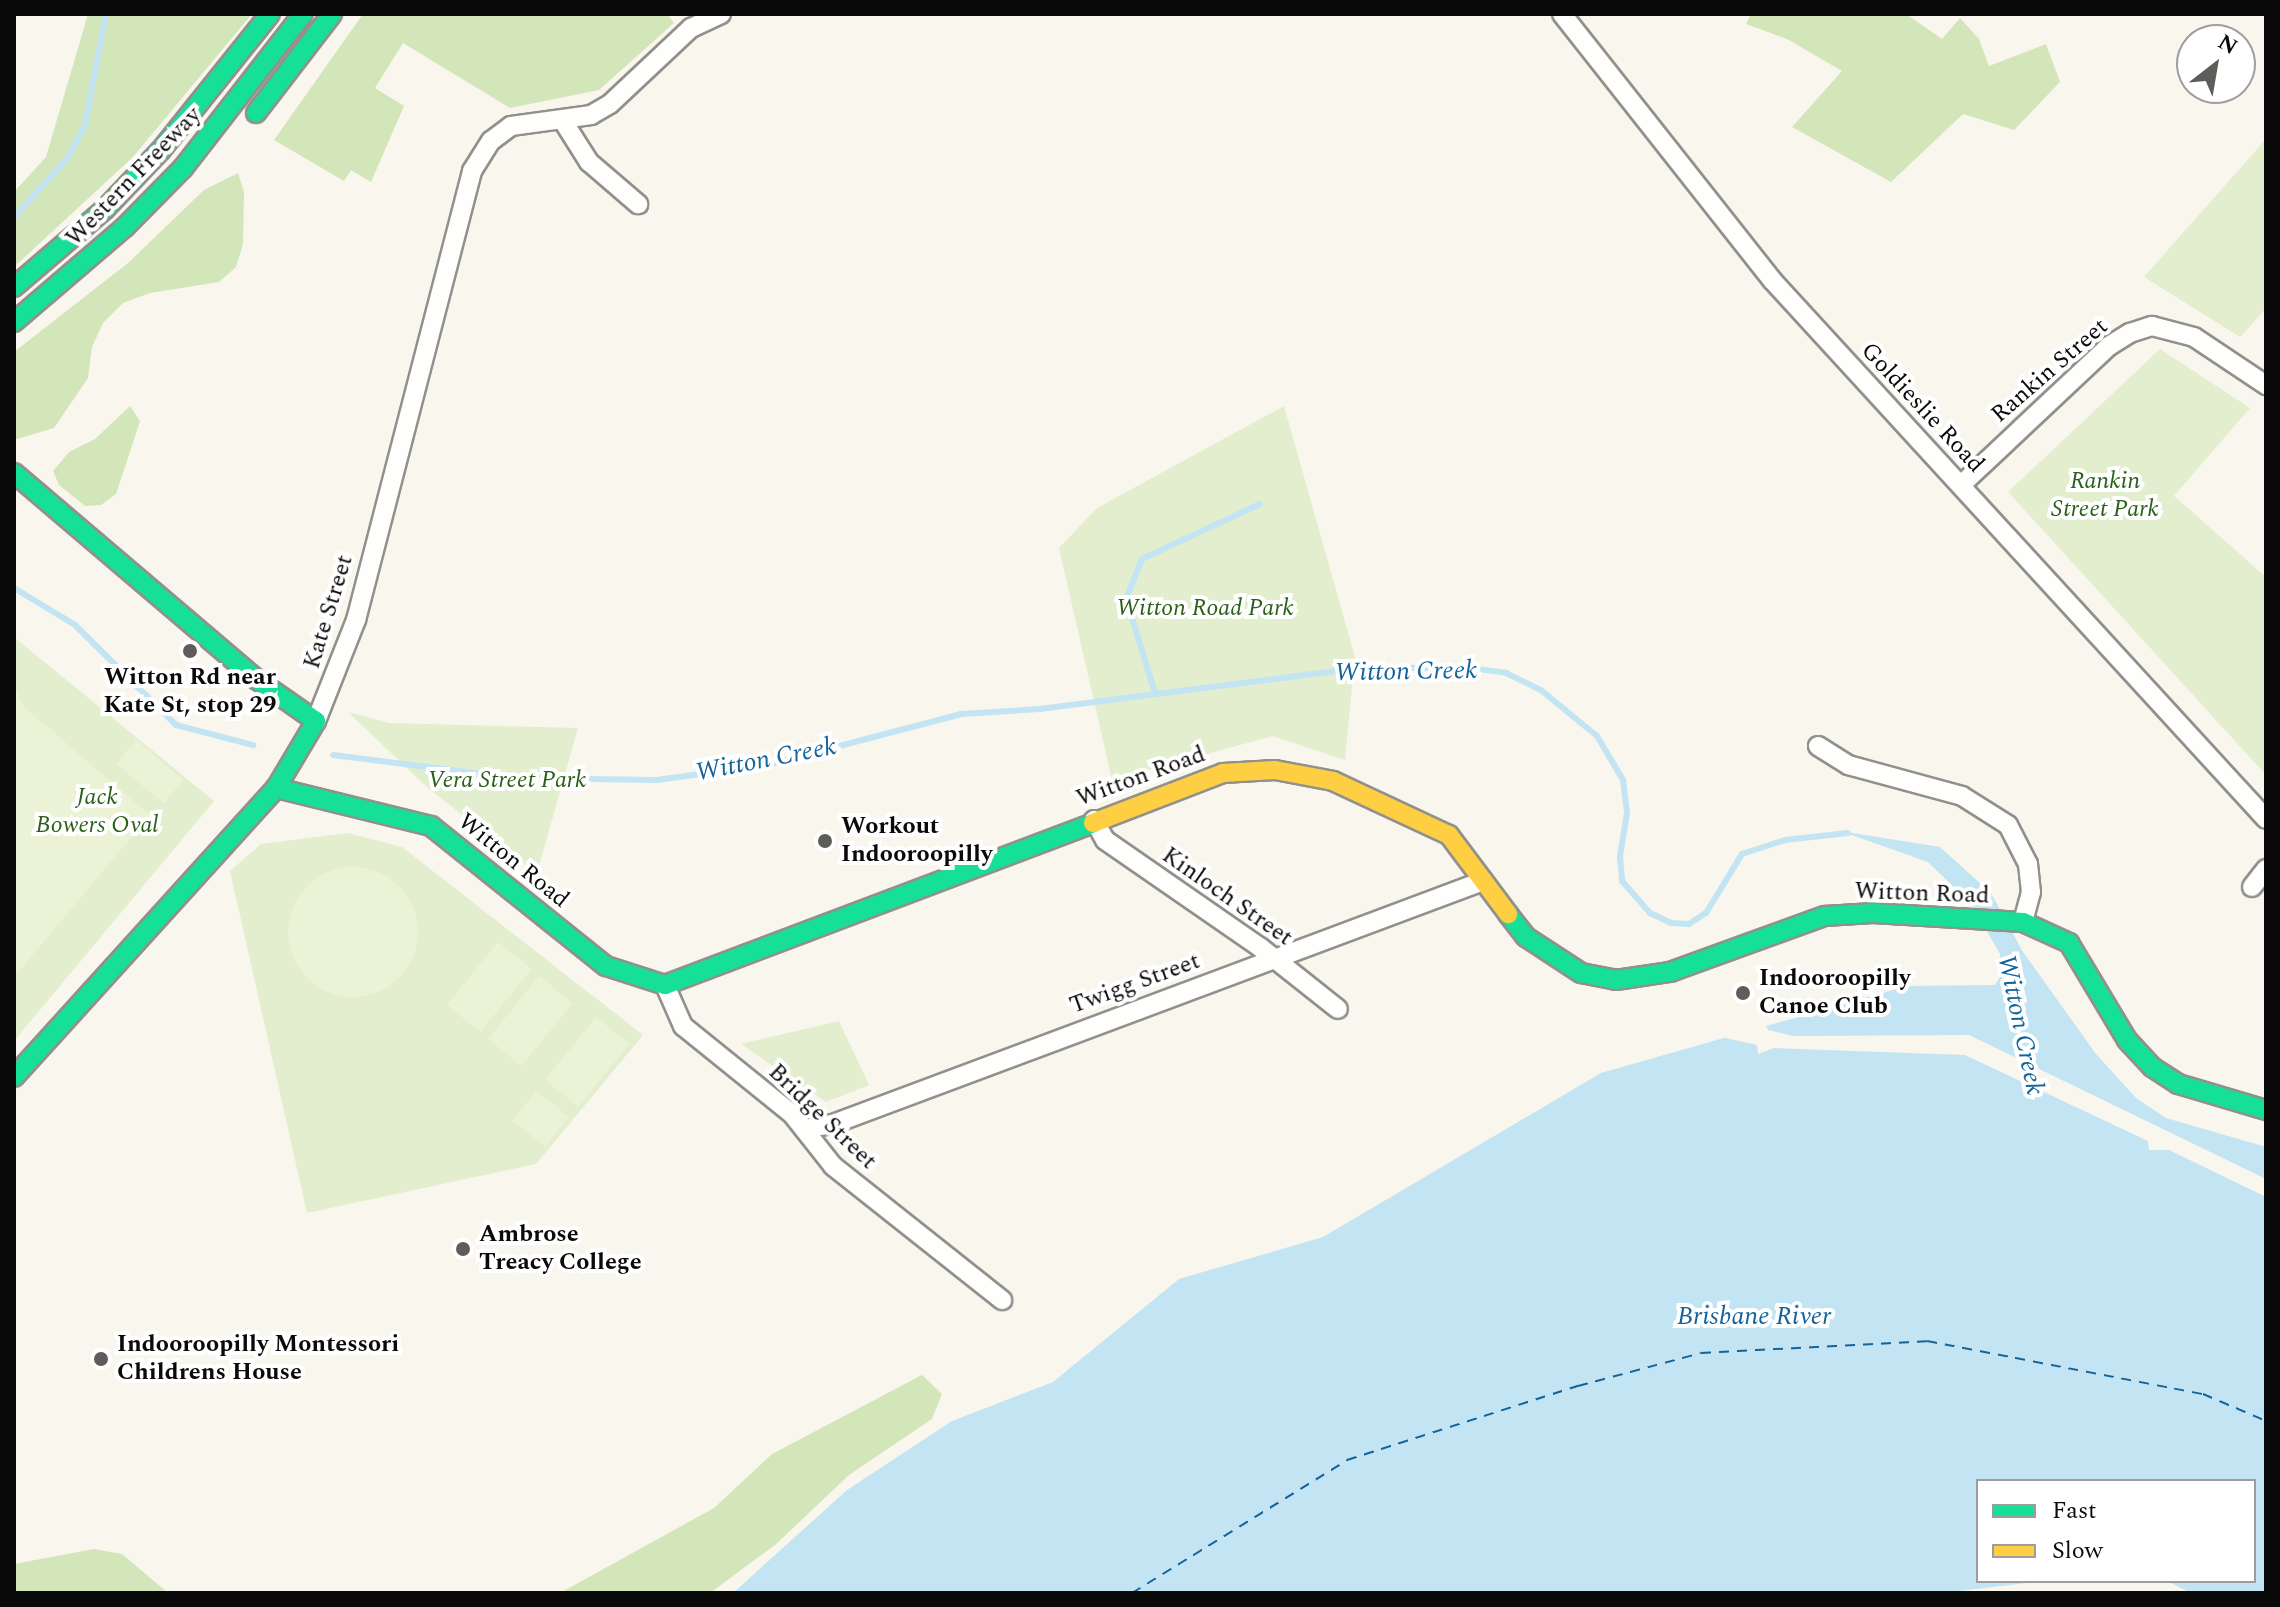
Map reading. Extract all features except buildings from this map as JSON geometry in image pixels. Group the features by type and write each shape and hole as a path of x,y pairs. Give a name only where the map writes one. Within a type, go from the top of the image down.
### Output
{"main road":[{"name":"Western Freeway","path":"14,287 105,209 161,150 270,14"},
{"name":"Western Freeway","path":"14,322 94,255 183,168 303,14"},
{"path":"239,133 332,14"},
{"path":"94,255 134,239 212,163"},
{"path":"14,473 256,679 316,721"},
{"name":"Kate Street","path":"14,1077 276,788 316,721"},
{"name":"Witton Road","path":"276,788 431,826 606,966 665,985 1223,773 1275,770 1333,781 1435,827 1460,846 1517,928 1550,957 1581,973 1616,980 1670,972 1786,926 1825,916 1873,913 2023,922"},
{"path":"2023,922 2069,943 2127,1040 2152,1067 2178,1084 2266,1110"}],"street":[{"name":"Kate Street","path":"316,721 356,620 472,171 491,141 511,126 563,121 610,104 691,28 721,14"},
{"name":"Goldieslie Road","path":"1562,14 1772,280 2266,819"},
{"path":"563,121 589,162 638,204"},
{"name":"Rankin Street","path":"1961,485 2109,346 2130,333 2152,326 2194,337 2266,385"},
{"path":"1818,746 1825,755 1848,765 1962,796 2008,825 2028,864 2031,892 2023,922"},
{"name":"Kinloch Street","path":"1094,820 1105,840 1275,960 1338,1009"},
{"path":"2252,887 2266,869"},
{"name":"Twigg Street","path":"804,1129 833,1124 1483,881"},
{"name":"Bridge Street","path":"665,985 683,1026 804,1129 833,1166 1002,1300"}],"green space":[{"path":"88,14 252,14 133,157 14,267 14,192 46,157"},
{"path":"363,14 667,14 674,23 599,90 510,108 403,43 375,88 404,106 371,182 351,170 344,181 274,140"},
{"path":"1751,14 1906,14 1942,39 1960,18 1979,39 1989,66 2046,44 2060,82 2014,130 1963,114 1891,182 1792,127 1842,71 1787,39 1746,24"},
{"path":"2266,139 2266,308 2240,337 2144,277"},
{"path":"238,173 244,192 243,244 236,267 219,282 150,293 123,303 103,323 92,347 88,378 54,428 14,440 14,352 128,263 204,190"},
{"name":"Rankin Street Park","path":"2160,349 2250,408 2174,496 2266,577 2266,775 2008,492"},
{"path":"130,406 140,421 116,494 101,505 85,506 59,485 53,471 69,452 95,439"},
{"name":"Witton Road Park","path":"1284,406 1355,657 1345,760 1273,736 1112,780 1059,548 1097,508"},
{"name":"Jack Bowers Oval","path":"14,637 214,801 14,1041"},
{"path":"14,685 23,706 150,815 14,977"},
{"name":"Vera Street Park","path":"348,712 389,723 578,728 537,873 428,788"},
{"path":"136,740 183,780 164,804 116,764"},
{"path":"348,833 402,847 643,1035 536,1164 307,1213 230,871 261,844"},
{"path":"353,867 378,872 399,886 413,907 418,932 413,957 399,978 378,992 353,997 328,992 307,978 293,957 288,932 293,907 307,886 328,872"},
{"path":"498,942 531,969 480,1032 447,1005"},
{"path":"539,976 572,1003 521,1066 488,1039"},
{"path":"596,1017 629,1044 578,1107 545,1080"},
{"path":"839,1021 869,1085 826,1102 741,1044"},
{"path":"536,1091 569,1117 546,1147 513,1121"},
{"path":"922,1375 942,1394 932,1419 849,1475 775,1545 710,1593 560,1593 714,1508 772,1454"},
{"path":"94,1549 122,1554 168,1593 14,1593 14,1564"}],"water":[{"name":"Brisbane River","path":"1840,831 1940,847 1991,893 2023,952 2096,1054 2136,1098 2166,1118 2266,1147 2266,1593 2191,1593 2171,1583 2256,1583 2256,1479 1976,1479 1976,1583 2028,1583 1941,1593 733,1593 847,1490 952,1421 1053,1382 1179,1279 1323,1237 1601,1073 1907,986 1995,985 2001,975 2000,954 1971,904 1928,862"}],"pier":[{"path":"1765,1022 1768,1030 1794,1036 1969,1035 2266,1179 2266,1197 2169,1150 2149,1150 2148,1141 1965,1055 1774,1048 1758,1054 1757,1045 1716,1036"}],"waterway":[{"name":"Witton Creek","path":"14,217 67,159 85,125 106,14"},
{"path":"1155,693 1126,599 1142,559 1260,504"},
{"name":"Witton Creek","path":"14,588 75,625 176,725 253,745"},
{"name":"Witton Creek","path":"333,755 516,778 657,780 767,765 961,714 1040,709 1359,668 1468,668 1506,673 1541,690 1597,736 1623,780 1627,813 1620,856 1622,881 1650,913 1671,923 1689,924 1706,913 1742,854 1785,840 1848,833"}],"ferry route":[{"path":"1132,1593 1347,1460 1578,1386 1701,1353 1927,1341 2203,1394 2266,1421"}],"traffic: fast":[{"path":"14,287 105,209 161,150 270,14"},
{"path":"14,322 125,227 183,168 303,14"},
{"path":"256,113 332,14"},
{"path":"14,473 256,679 316,721 276,788 14,1077"},
{"path":"276,788 431,826 606,966 665,985 1093,823"},
{"path":"1508,914 1526,937 1581,973 1616,980 1670,972 1825,916 1873,913 2023,922 2069,943 2127,1040 2152,1067 2178,1084 2266,1110"}],"traffic: slow":[{"path":"1093,823 1223,773 1275,770 1333,781 1449,835 1508,914"}],"place":[{"name":"Witton Rd near Kate St, stop 29","path":"190,651"},
{"name":"Workout Indooroopilly","path":"825,841"},
{"name":"Indooroopilly Canoe Club","path":"1743,993"},
{"name":"Ambrose Treacy College","path":"463,1249"},
{"name":"Indooroopilly Montessori Childrens House","path":"101,1359"}]}
